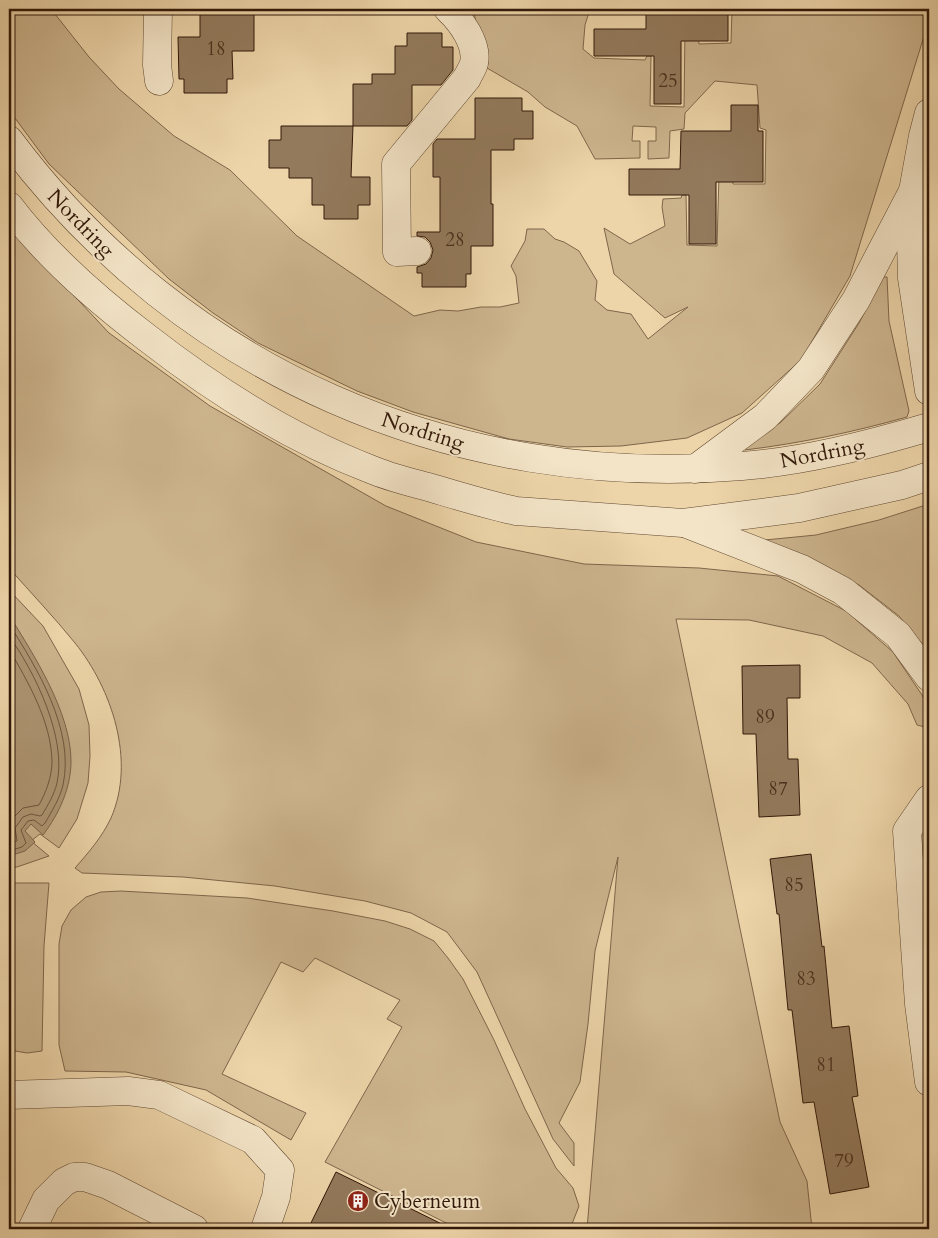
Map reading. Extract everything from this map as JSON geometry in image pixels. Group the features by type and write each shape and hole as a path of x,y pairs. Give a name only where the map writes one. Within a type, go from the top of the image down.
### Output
{"street":[{"path":"158,9 157,65 159,81"},
{"path":"417,251 397,252 396,164 467,78 474,62 473,46 460,20 448,9"},
{"path":"929,113 913,191 911,241 912,278 929,391"},
{"name":"Nordring","path":"9,140 65,209 112,255 164,300 248,356 348,407 408,429 496,452 562,464 649,469 695,469 743,466 800,459 869,444 929,427"},
{"path":"695,469 764,417 811,369 856,300 913,191"},
{"name":"Nordring","path":"9,206 39,242 119,316 179,363 262,417 305,440 370,470 490,506 516,511 683,523 799,508 929,476"},
{"path":"683,523 802,569 843,591 898,635 929,677"},
{"path":"929,799 907,831 919,1004 929,1082"},
{"path":"9,1095 128,1091 159,1095 253,1140 280,1170 276,1197 265,1229"},
{"path":"32,1229 46,1200 64,1182 74,1177 85,1177 108,1185 194,1229"}],"shaded area":[{"path":"9,9 51,9 89,57 119,89 174,136 230,170 297,236 414,316 440,310 458,311 519,303 516,276 511,266 525,241 527,229 544,229 555,239 579,251 597,281 595,300 607,310 631,314 648,339 688,307 665,318 614,274 604,228 630,244 665,226 662,207 663,199 681,198 682,195 686,195 687,245 717,246 719,174 732,173 733,184 765,184 766,130 760,128 757,85 715,81 685,113 684,129 670,131 669,158 648,159 648,141 656,141 656,127 633,126 632,141 640,141 640,158 595,159 577,126 545,107 528,92 487,68 473,9 590,9 585,25 583,49 594,58 645,60 647,56 651,56 650,106 684,107 685,31 698,31 699,44 731,43 732,9 929,9 929,20 850,276 801,360 742,413 687,438 621,446 567,447 509,439 413,412 357,391 258,343 213,313 169,279 49,164 9,110"},
{"path":"9,226 109,333 210,406 386,506 476,542 584,564 699,568 778,576 846,611 893,652 922,695 929,709 929,728 917,725 908,704 872,663 823,636 749,620 676,619 780,1122 807,1181 812,1229 587,1229 618,857 595,951 580,1082 559,1123 574,1143 574,1166 553,1139 477,972 447,932 411,913 365,901 275,886 183,877 82,873 75,868 99,838 111,818 118,796 121,773 120,750 116,726 109,704 100,682 88,661 67,633 9,568"},
{"path":"883,277 887,277 889,321 909,411 907,417 867,428 787,444 745,450 742,446 745,442 780,423 820,384 859,323"},
{"path":"929,504 929,652 899,616 859,585 765,540 816,535 879,520"},
{"path":"9,590 43,626 79,689 89,725 90,756 88,783 77,819 59,848 40,834 31,841 49,856 9,868"},
{"path":"9,883 49,883 44,946 42,1051 27,1053 9,1050"},
{"path":"121,891 247,898 333,911 385,921 410,929 434,941 463,979 494,1040 525,1109 556,1168 573,1188 579,1206 570,1229 458,1229 325,1162 402,1027 387,1019 400,1000 315,958 303,972 281,962 222,1074 306,1113 291,1140 206,1090 126,1072 65,1071 59,1045 59,944 62,926 71,910 86,897 101,892"}],"water":[{"path":"9,615 40,666 58,704 65,724 71,761 69,781 63,800 49,827 43,835 31,824 25,831 35,842 25,851 9,856"}],"building":[{"path":"205,9 254,10 254,51 232,51 233,79 227,79 227,93 184,93 184,79 179,79 178,37 200,37 200,11 205,11"},
{"path":"646,9 728,9 728,41 681,41 681,104 654,104 654,56 594,56 594,29 646,29"},
{"path":"407,33 442,33 442,47 453,47 453,70 441,85 412,85 412,120 407,126 353,126 353,84 372,84 372,74 395,74 395,46 407,46"},
{"path":"475,98 522,98 522,111 533,111 533,139 514,139 514,150 491,150 493,246 471,246 471,274 466,274 466,287 422,287 422,273 417,273 417,267 426,264 431,258 433,250 430,242 425,237 417,236 417,232 440,232 440,177 433,177 433,144 437,139 475,139"},
{"path":"731,105 758,105 758,131 763,131 763,182 716,182 716,244 689,244 689,195 629,195 629,169 680,169 681,131 731,131"},
{"path":"281,126 353,126 351,177 370,177 370,205 358,205 358,219 324,219 324,205 312,205 312,178 289,178 289,168 269,168 269,140 281,140"},
{"path":"800,665 800,698 787,698 788,759 798,759 800,815 759,817 756,734 743,734 742,666"},
{"path":"811,854 822,947 824,946 832,1028 849,1026 858,1096 852,1097 869,1187 830,1194 814,1102 803,1103 792,1010 788,1010 779,914 777,914 770,859"},
{"name":"Cyberneum","path":"336,1172 452,1229 308,1229"}],"place":[{"name":"Cyberneum","path":"358,1201"}]}
